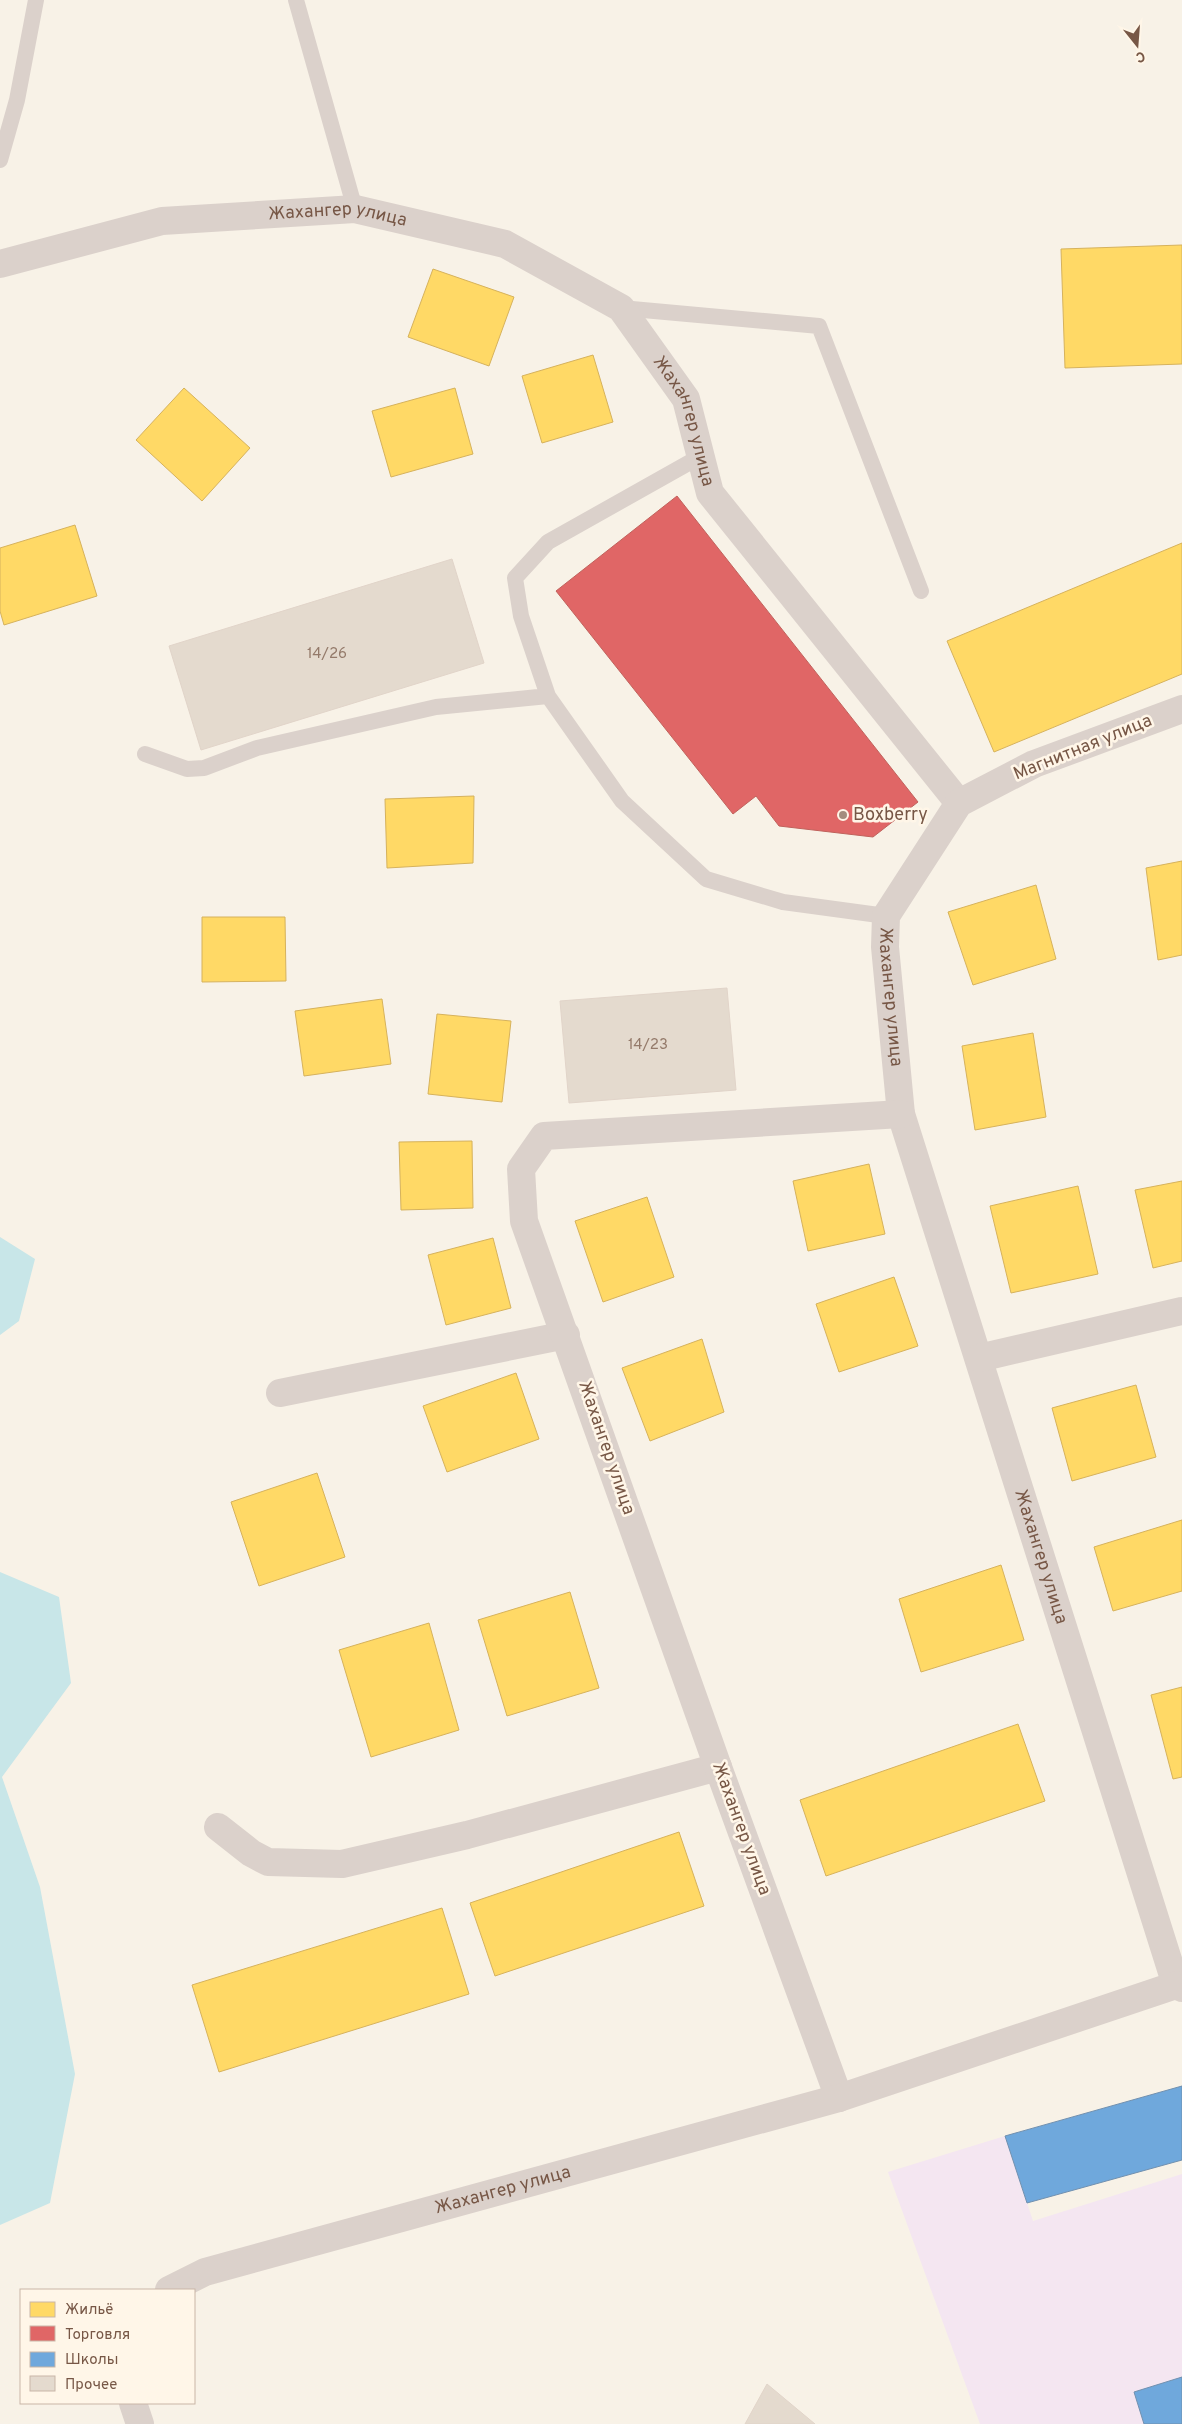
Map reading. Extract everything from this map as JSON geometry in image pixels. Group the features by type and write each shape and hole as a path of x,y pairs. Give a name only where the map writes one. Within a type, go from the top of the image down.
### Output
{"street":[{"name":"Жахангер улица","path":"0,264 162,221 355,209 505,244 621,308 686,398 710,493 959,803 886,916 885,947 901,1114 1177,1976 839,2098 205,2272 171,2289"},
{"name":"Магнитная улица","path":"959,803 1034,764 1182,709"},
{"name":"Жахангер улица","path":"839,2098 718,1767 524,1221 521,1169 544,1136 901,1114"},
{"path":"979,1358 1182,1311"},
{"path":"280,1393 566,1335"},
{"path":"218,1827 251,1854 268,1862 342,1864 466,1835 718,1767"},
{"path":"133,2404 140,2424"}],"lane":[{"path":"0,160 17,100 36,0"},
{"path":"296,0 355,209"},
{"path":"621,308 819,326 921,591"},
{"path":"701,456 548,542 515,578 521,616 548,696 622,801 706,879 783,902 886,916"},
{"path":"145,754 187,769 204,768 257,748 436,707 548,696"}],"shaded area":[{"path":"1005,2136 1033,2221 1182,2174 1182,2424 980,2424 888,2172"}],"water":[{"path":"0,1237 35,1259 19,1321 0,1335"},
{"path":"0,1572 59,1597 71,1683 2,1777 40,1887 75,2074 50,2203 0,2225"}],"building: Жильё":[{"path":"1182,245 1182,364 1065,368 1061,249"},
{"path":"433,269 514,297 489,366 408,337"},
{"path":"593,355 613,422 542,443 522,376"},
{"path":"184,388 250,448 202,501 136,440"},
{"path":"455,388 473,454 391,477 372,411"},
{"path":"75,525 97,596 4,625 0,611 0,548"},
{"path":"1182,543 1182,674 994,752 947,641"},
{"path":"474,796 473,863 387,868 385,799"},
{"path":"1182,861 1182,955 1158,960 1146,868"},
{"path":"1036,885 1056,959 973,985 948,912"},
{"path":"202,917 285,917 286,981 202,982"},
{"path":"382,999 391,1064 304,1076 295,1011"},
{"path":"437,1014 511,1021 502,1102 428,1094"},
{"path":"1033,1033 1046,1117 975,1130 962,1046"},
{"path":"472,1141 473,1208 401,1210 399,1142"},
{"path":"869,1164 885,1234 808,1251 793,1181"},
{"path":"1182,1181 1182,1261 1153,1268 1135,1190"},
{"path":"1078,1186 1098,1274 1011,1293 990,1206"},
{"path":"647,1197 674,1277 603,1302 575,1221"},
{"path":"493,1238 511,1308 446,1325 428,1255"},
{"path":"894,1277 918,1346 839,1372 816,1304"},
{"path":"702,1339 724,1412 650,1441 622,1368"},
{"path":"516,1373 539,1439 447,1472 423,1406"},
{"path":"1136,1385 1156,1457 1072,1481 1052,1408"},
{"path":"317,1473 345,1557 259,1586 231,1502"},
{"path":"1182,1520 1182,1591 1113,1611 1094,1547"},
{"path":"1001,1565 1024,1640 921,1672 899,1599"},
{"path":"570,1592 599,1688 507,1716 478,1620"},
{"path":"429,1623 459,1730 371,1757 339,1650"},
{"path":"1182,1687 1182,1777 1173,1779 1151,1695"},
{"path":"1018,1724 1045,1801 826,1876 800,1800"},
{"path":"679,1832 704,1906 495,1976 470,1903"},
{"path":"442,1908 469,1994 219,2072 192,1985"}],"building: Торговля":[{"path":"677,496 918,802 873,837 779,826 756,796 733,814 556,591"}],"building: Школы":[{"path":"1182,2086 1182,2160 1027,2203 1005,2136"},
{"path":"1182,2377 1182,2424 1144,2424 1134,2392"}],"building: Прочее":[{"path":"452,559 484,663 201,750 169,646"},
{"path":"727,988 736,1090 569,1103 560,1001"},
{"path":"767,2384 815,2424 745,2424"}],"place":[{"name":"Boxberry","path":"843,815"}]}
